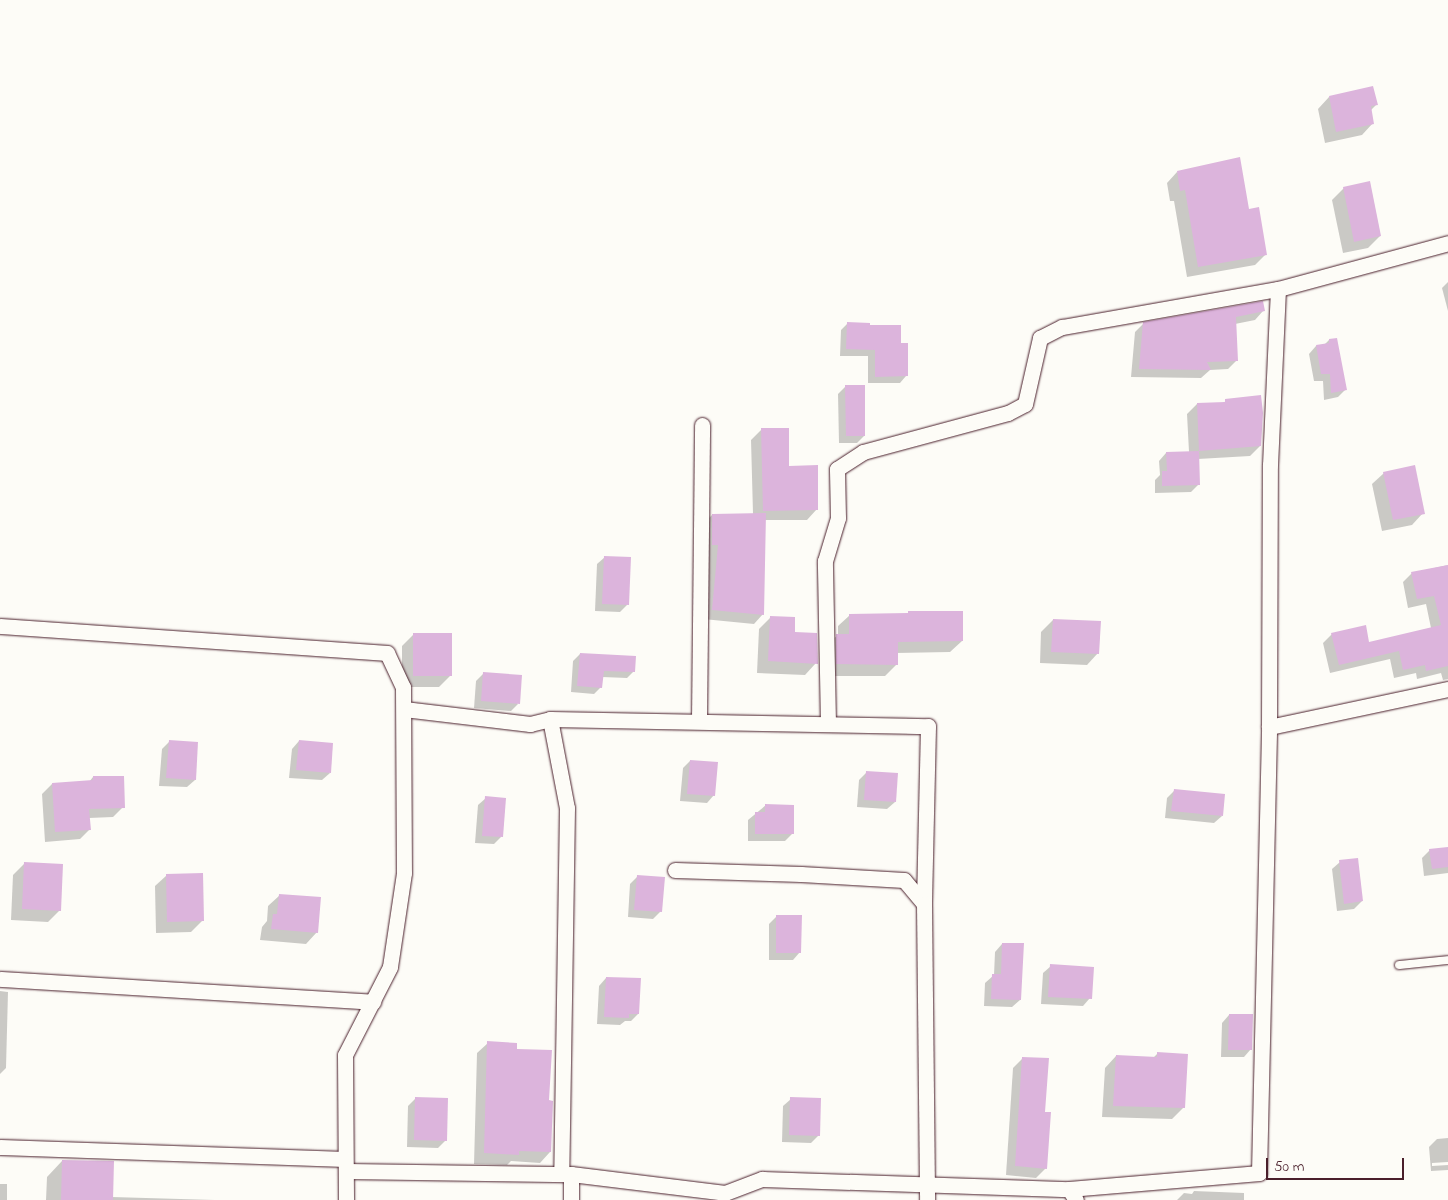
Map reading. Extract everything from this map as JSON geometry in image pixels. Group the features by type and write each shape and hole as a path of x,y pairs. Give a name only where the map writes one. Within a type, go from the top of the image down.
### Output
{"street":[{"path":"828,724 826,561 838,518 837,470 862,452 1008,413 1025,404 1040,338 1062,327 1278,289 1448,243"},
{"path":"0,1147 566,1174 725,1193 762,1179 927,1193 1072,1194 1259,1173 1269,727 1270,465 1278,289"},
{"path":"699,721 702,425"},
{"path":"0,626 387,653 404,687 404,873 390,967 345,1056 346,1200"},
{"path":"1269,727 1448,689"},
{"path":"404,710 530,724 550,719 928,726 924,904 927,1193"},
{"path":"550,719 567,808 566,1174 571,1200"},
{"path":"676,870 802,874 904,880 924,904"},
{"path":"0,979 372,1002"}],"lane":[{"path":"1399,965 1448,960"}],"building":[{"path":"1373,86 1378,105 1371,106 1374,124 1336,132 1329,96"},
{"path":"1240,157 1249,209 1259,207 1267,255 1198,267 1185,190 1180,191 1177,171"},
{"path":"1370,181 1381,236 1354,242 1343,187"},
{"path":"1263,301 1265,311 1236,317 1238,361 1207,362 1211,370 1139,369 1143,322"},
{"path":"847,322 870,323 870,325 901,325 901,343 908,343 908,376 875,377 875,350 846,349"},
{"path":"1337,338 1347,390 1331,393 1330,374 1321,374 1316,345 1329,343 1329,339"},
{"path":"845,385 865,385 865,436 846,436"},
{"path":"1261,395 1263,413 1261,446 1199,451 1197,403 1225,402 1225,399"},
{"path":"761,428 789,428 789,466 818,465 818,510 763,511"},
{"path":"1199,451 1200,485 1162,486 1162,471 1167,471 1166,452"},
{"path":"1415,465 1425,514 1393,520 1383,472"},
{"path":"766,513 764,615 712,610 718,545 712,545 712,514"},
{"path":"604,556 631,557 629,605 602,604"},
{"path":"1448,565 1448,666 1426,671 1425,665 1403,670 1399,651 1339,665 1331,633 1366,625 1369,642 1441,625 1434,596 1417,599 1411,572"},
{"path":"908,611 963,611 963,641 898,642 898,665 836,664 836,634 849,634 849,614 908,613"},
{"path":"770,616 795,617 795,632 817,633 818,664 768,661"},
{"path":"1053,619 1101,621 1099,654 1051,652"},
{"path":"413,633 452,633 452,676 413,676"},
{"path":"580,653 636,656 635,672 604,671 602,688 577,686"},
{"path":"483,672 522,675 520,704 481,701"},
{"path":"169,740 198,742 196,780 166,778"},
{"path":"299,740 333,743 331,773 296,770"},
{"path":"690,760 718,762 715,796 687,794"},
{"path":"866,771 898,773 896,802 864,800"},
{"path":"93,776 124,776 125,808 89,809 91,830 55,832 52,783 93,780"},
{"path":"1174,789 1225,794 1223,816 1171,811"},
{"path":"485,796 506,798 503,837 482,836"},
{"path":"765,804 794,805 794,834 755,834 755,812 765,812"},
{"path":"1448,847 1448,867 1432,869 1429,849"},
{"path":"1358,858 1363,901 1344,904 1339,860"},
{"path":"24,862 63,864 61,911 22,909"},
{"path":"203,873 204,921 167,922 166,874"},
{"path":"637,875 665,877 662,912 634,910"},
{"path":"279,894 321,897 318,933 271,929 273,914 277,914"},
{"path":"776,915 802,915 801,953 776,953"},
{"path":"1002,943 1024,943 1021,1000 991,999 992,974 1001,974"},
{"path":"1050,964 1094,967 1092,999 1048,997"},
{"path":"606,977 641,978 639,1014 629,1014 629,1018 604,1017"},
{"path":"1229,1014 1253,1014 1252,1050 1228,1050"},
{"path":"487,1041 517,1043 517,1049 552,1050 549,1100 553,1101 551,1152 519,1151 519,1155 484,1153"},
{"path":"1157,1052 1188,1054 1185,1108 1113,1106 1116,1055 1157,1057"},
{"path":"1022,1057 1049,1058 1045,1112 1051,1112 1047,1169 1015,1166"},
{"path":"415,1097 448,1098 447,1141 414,1140"},
{"path":"790,1097 821,1098 820,1136 789,1135"},
{"path":"62,1160 114,1161 113,1200 61,1200"}]}
